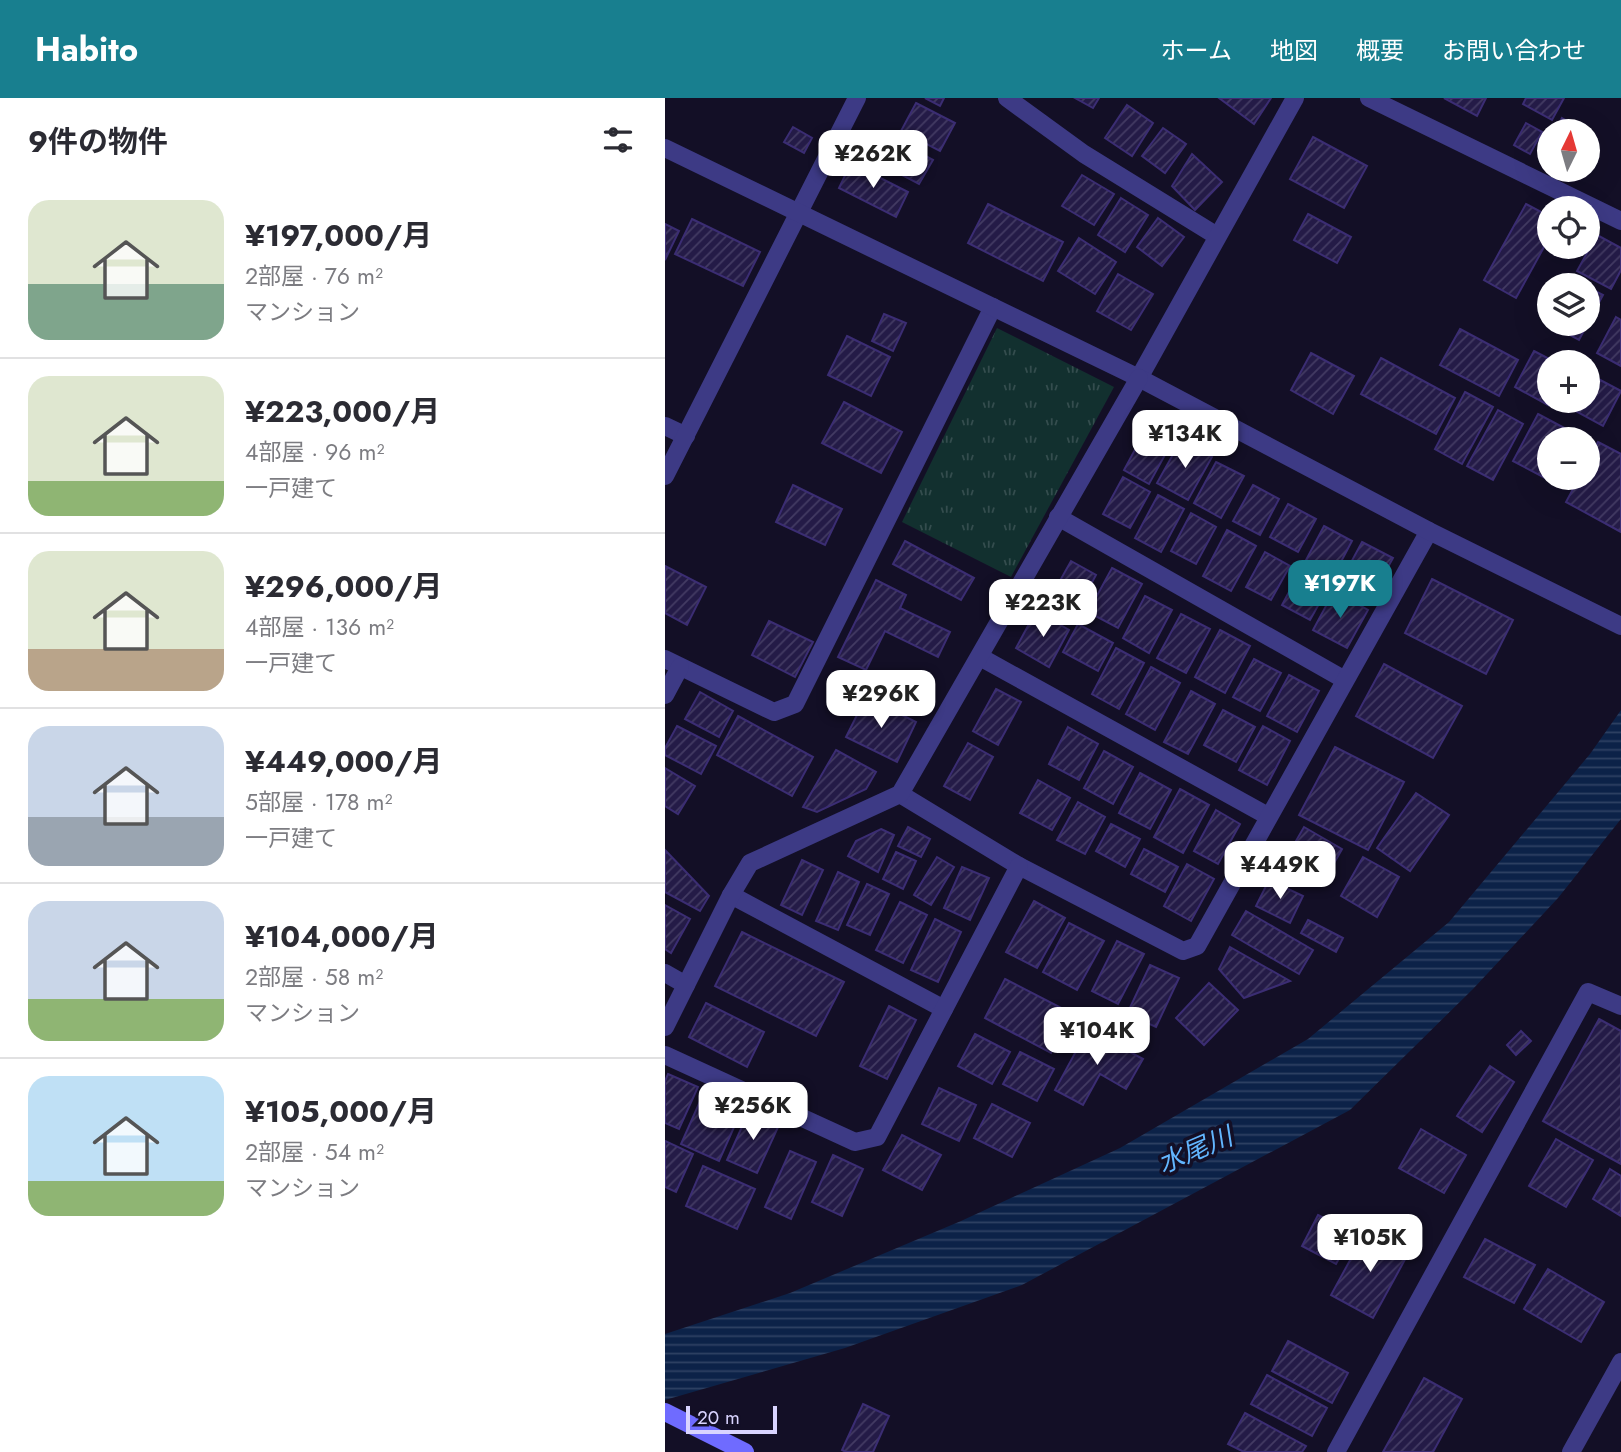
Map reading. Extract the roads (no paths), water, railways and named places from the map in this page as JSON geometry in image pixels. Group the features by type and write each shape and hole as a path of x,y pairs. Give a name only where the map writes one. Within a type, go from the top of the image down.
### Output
{"main road":[{"path":"665,1412 745,1452"}],"street":[{"path":"665,476 857,98"},
{"path":"1007,98 1084,154 1217,236"},
{"path":"665,1027 731,895 750,863 900,794 1139,378 1295,98"},
{"path":"1369,98 1621,221"},
{"path":"665,148 1139,378 1429,531 1621,626"},
{"path":"665,695 672,663 774,712 795,704 993,307"},
{"path":"665,426 686,436"},
{"path":"1058,517 1345,680"},
{"path":"900,794 1019,866 1183,951 1197,946 1429,531"},
{"path":"979,657 1268,816"},
{"path":"665,1055 855,1142 877,1137 1019,866"},
{"path":"731,895 944,1009"},
{"path":"665,973 686,985"},
{"path":"1336,1452 1588,992 1621,1006"},
{"path":"1571,1452 1621,1362"}],"water":[{"name":"水尾川","path":"1621,710 1621,819 1558,898 1473,989 1350,1110 1022,1285 845,1348 665,1400 665,1334 790,1293 961,1221 1120,1148 1308,1039 1449,922 1590,754"}]}
